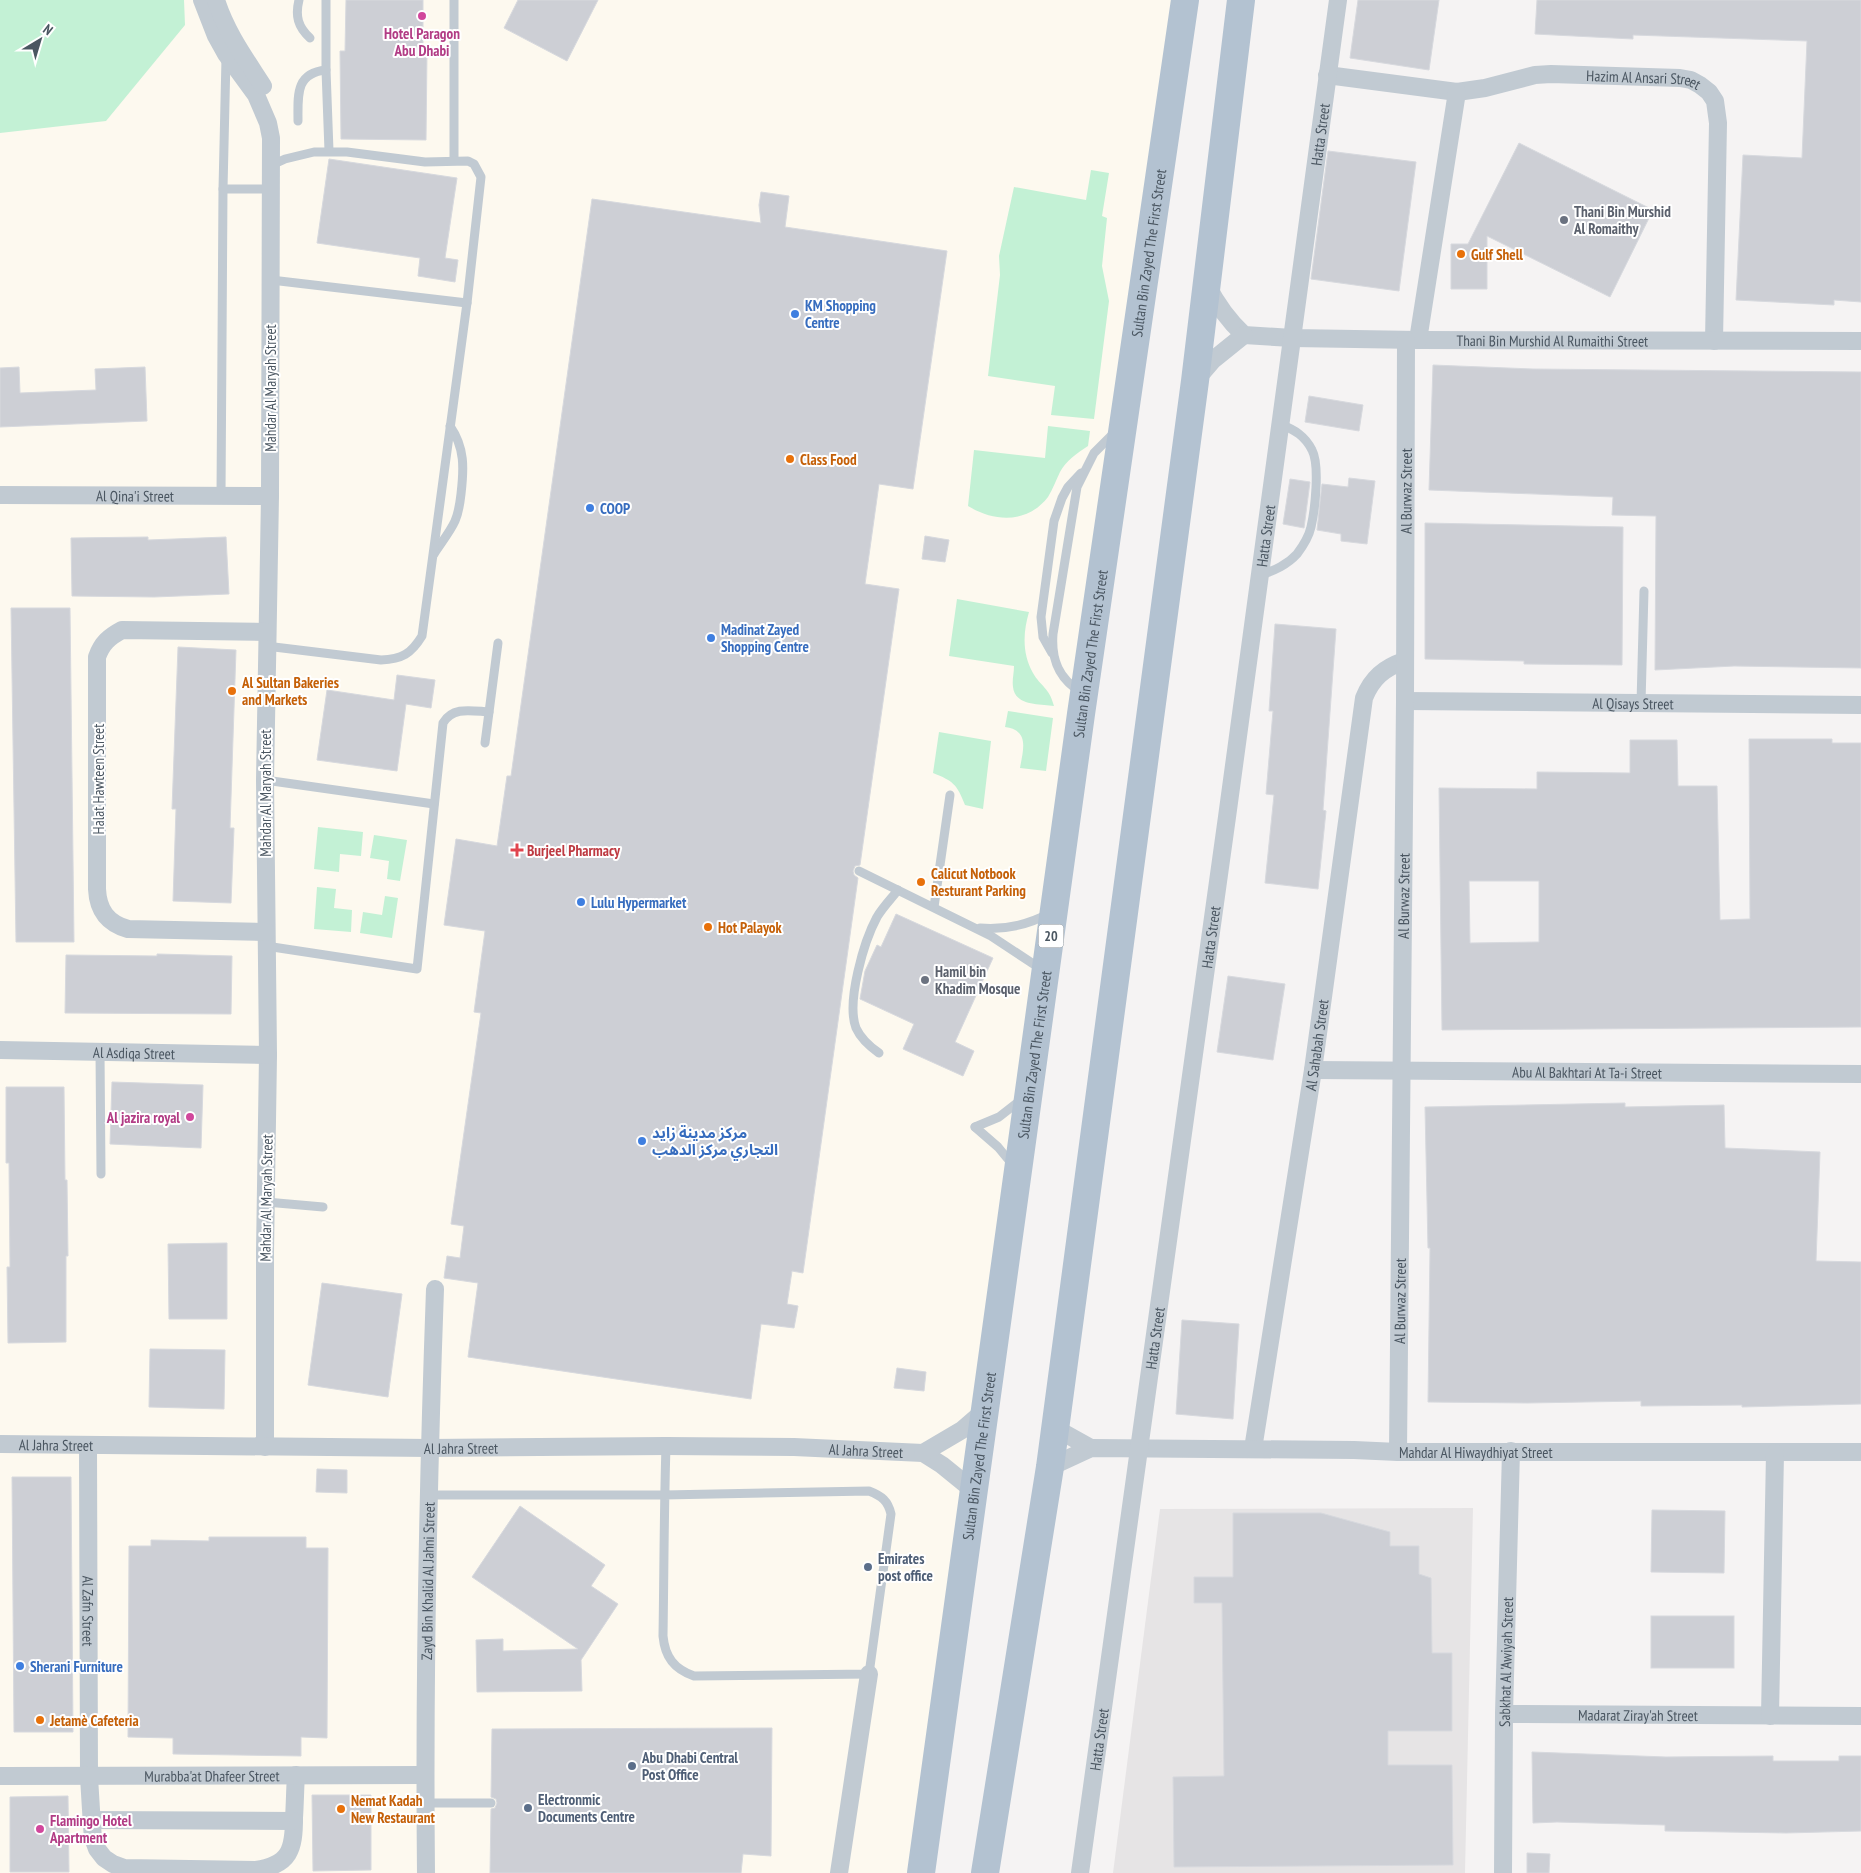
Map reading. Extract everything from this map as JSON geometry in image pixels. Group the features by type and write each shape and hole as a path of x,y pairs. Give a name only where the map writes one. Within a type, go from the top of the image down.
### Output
{"main road":[{"name":"Sultan Bin Zayed The First Street","path":"921,1873 1084,693 1184,0"},
{"path":"985,1873 1050,1468 1195,381 1241,0"}],"street":[{"name":"Mahdar Al Maryah Street","path":"202,0 216,36 226,54 256,94 268,123 271,138 270,496 265,780 268,1055 265,1447"},
{"name":"Mahdar Al Maryah Street","path":"216,0 222,17 236,44 273,103 275,121 271,138"},
{"name":"Hatta Street","path":"1080,1873 1261,575 1338,0"},
{"name":"Hazim Al Ansari Street","path":"1327,75 1457,92 1551,74 1680,78 1696,82 1709,92 1718,112 1714,341"},
{"name":"Al Burwaz Street","path":"1398,1452 1404,661 1412,340 1457,92"},
{"path":"1195,381 1213,360 1244,335 1218,305 1207,285"},
{"name":"Thani Bin Murshid Al Rumaithi Street","path":"1244,335 1292,338 1412,340 1861,341"},
{"name":"Al Qina'i Street","path":"0,495 270,496"},
{"name":"Halat Hawteen Street","path":"266,639 146,629 122,630 110,636 102,645 97,657 97,889 101,910 117,926 128,929 266,939"},
{"name":"Al Sahabah Street","path":"1253,1449 1313,1070 1364,698 1368,687 1376,677 1386,669 1404,661"},
{"name":"Al Qisays Street","path":"1405,701 1861,705"},
{"name":"Al Asdiqa Street","path":"0,1050 268,1055"},
{"name":"Abu Al Bakhtari At Ta-i Street","path":"1313,1070 1861,1074"},
{"name":"Zayd Bin Khalid Al Jahni Street","path":"426,1873 425,1775 429,1495 435,1289"},
{"name":"Al Jahra Street","path":"923,1453 962,1430 984,1411"},
{"name":"Mahdar Al Hiwaydhiyat Street","path":"1055,1428 1091,1448"},
{"name":"Al Jahra Street","path":"0,1444 430,1448 794,1447 923,1453 942,1464 974,1491"},
{"name":"Al Zafn Street","path":"88,1446 89,1777 93,1838 97,1849 104,1858 124,1868 256,1870 266,1868 276,1864 285,1857 291,1848 294,1838 296,1775"},
{"name":"Mahdar Al Hiwaydhiyat Street","path":"1050,1468 1091,1448 1398,1452 1861,1452"},
{"name":"Sabkhat Al 'Awiyah Street","path":"1503,1873 1504,1714 1511,1451"},
{"path":"1770,1716 1775,1452"},
{"path":"839,1873 869,1674"},
{"name":"Madarat Ziray'ah Street","path":"1504,1714 1861,1716"},
{"name":"Murabba'at Dhafeer Street","path":"0,1776 425,1775"},
{"path":"92,1820 294,1822"}],"lane":[{"path":"299,0 297,16 299,24 310,38"},
{"path":"326,0 329,151"},
{"path":"454,0 454,160"},
{"path":"222,495 223,189 226,54"},
{"path":"298,121 299,94 302,82 312,73 326,70"},
{"path":"266,639 380,660 394,660 406,655 416,647 422,636 467,303 481,177 474,164 468,161 425,162 347,152 329,151 300,155 272,165"},
{"path":"223,189 272,189"},
{"path":"271,280 467,303"},
{"path":"1261,575 1287,563 1297,553 1306,541 1311,528 1313,514 1317,466 1314,452 1306,440 1294,430 1280,424"},
{"path":"433,556 455,521 459,508 463,456 458,440 450,426"},
{"path":"1084,693 1072,686 1062,676 1055,663 1053,634 1077,487 1094,453 1107,438 1122,426"},
{"path":"1053,654 1043,637 1041,617 1054,521 1068,487 1085,469"},
{"path":"1641,704 1644,591"},
{"path":"485,743 498,643"},
{"path":"266,939 417,969 441,730 446,716 453,712 490,712"},
{"path":"265,780 434,804"},
{"path":"934,907 950,795"},
{"path":"859,871 977,928 1019,953 1045,973"},
{"path":"879,1053 859,1033 853,1016 853,1005 861,963 870,931 882,909 898,890"},
{"path":"977,928 1005,928 1019,925 1033,921 1054,910"},
{"path":"100,1052 100,1174"},
{"path":"1018,1171 998,1147 975,1127 999,1117 1019,1102 1028,1092"},
{"path":"266,1202 323,1207"},
{"path":"429,1495 664,1495 870,1492 884,1499 889,1506 890,1523 869,1674 694,1676 675,1666 668,1657 664,1647 664,1495 666,1446"},
{"path":"425,1803 491,1803"}],"shaded area":[{"path":"0,0 1172,0 910,1873 0,1873"},
{"path":"1473,1508 1465,1873 1113,1873 1160,1509"}],"green space":[{"path":"0,0 184,0 185,25 106,121 0,133"},
{"path":"1091,170 1109,173 1102,216 1107,218 1102,266 1109,301 1094,419 1051,415 1055,386 988,376 1000,275 999,256 1014,187 1086,200"},
{"path":"1048,426 1090,431 1088,446 1065,464 1048,497 1040,506 1020,516 1010,518 989,515 968,506 974,450 1045,458"},
{"path":"957,599 1029,612 1025,635 1025,651 1029,666 1047,691 1054,706 1029,703 1018,698 1013,687 1014,666 949,656"},
{"path":"1008,711 1053,718 1046,771 1020,768 1023,748 1022,737 1013,729 1005,727"},
{"path":"939,732 991,741 983,809 965,805 954,784 933,773"},
{"path":"318,827 363,832 361,856 340,854 339,872 314,869"},
{"path":"374,835 407,840 400,881 387,879 389,861 370,858"},
{"path":"317,887 336,889 334,908 352,910 351,932 314,929"},
{"path":"385,896 398,898 392,938 360,933 363,912 382,915"}],"building":[{"path":"346,0 423,0 423,51 427,51 426,140 341,139 340,51 345,51"},
{"path":"518,0 598,0 567,61 504,28"},
{"path":"1358,0 1439,0 1429,70 1350,58"},
{"path":"1537,0 1861,0 1861,302 1834,300 1834,305 1736,300 1743,155 1802,158 1807,41 1633,35 1633,39 1535,34"},
{"name":"Thani Bin Murshid Al Romaithy","path":"1519,143 1653,210 1610,297 1487,236 1487,289 1451,289 1451,244 1468,244"},
{"path":"1328,151 1416,162 1399,291 1311,279"},
{"path":"329,159 457,178 445,258 458,260 455,282 418,276 420,258 317,243"},
{"name":"Madinat Zayed Shopping Centre","path":"761,192 789,196 785,227 947,251 913,489 879,484 865,584 899,589 860,865 855,866 853,871 854,875 858,878 803,1273 792,1271 787,1304 798,1306 794,1328 761,1324 751,1399 468,1357 478,1283 444,1278 447,1256 460,1258 464,1226 451,1224 481,1013 474,1012 485,931 444,925 456,839 497,846 507,776 511,776 592,199 761,223 759,205"},
{"path":"1433,365 1533,369 1861,372 1861,668 1734,666 1655,670 1656,516 1612,515 1613,497 1429,490"},
{"path":"19,367 20,393 96,390 95,369 145,367 147,421 0,427 0,368"},
{"path":"1309,396 1363,405 1359,431 1305,422"},
{"path":"1349,478 1375,481 1367,544 1341,541 1341,534 1317,530 1322,484 1348,487"},
{"path":"1290,479 1310,482 1304,528 1283,524"},
{"path":"1425,523 1623,527 1622,665 1524,664 1524,661 1425,659"},
{"path":"925,536 949,540 945,562 922,559"},
{"path":"148,537 148,540 226,537 229,594 154,597 72,596 71,538"},
{"path":"11,608 70,608 74,942 16,942"},
{"path":"1275,624 1336,629 1323,810 1326,811 1318,889 1265,883 1274,795 1266,794 1273,711 1269,711"},
{"path":"178,647 236,650 230,828 234,828 231,903 173,901 176,809 172,809"},
{"path":"397,675 435,680 431,708 406,704 397,771 317,760 327,690 394,700"},
{"path":"1749,739 1832,739 1832,743 1861,743 1861,1027 1442,1030 1439,788 1537,789 1537,772 1630,773 1630,740 1677,740 1678,786 1717,786 1720,920 1750,919","holes":["1469,881 1539,881 1539,942 1470,943"]},
{"name":"Hamil bin Khadim Mosque","path":"896,914 993,958 955,1042 974,1051 963,1076 903,1049 914,1024 860,999 865,971 877,945 881,947"},
{"path":"157,954 232,956 231,1014 65,1013 66,955 157,956"},
{"path":"1228,976 1285,984 1273,1060 1217,1052"},
{"path":"112,1082 203,1085 201,1148 110,1144"},
{"path":"6,1087 64,1087 68,1256 66,1256 66,1342 8,1343 7,1267 10,1267 9,1163 6,1163"},
{"path":"1625,1103 1625,1107 1724,1105 1725,1148 1820,1152 1816,1261 1861,1262 1861,1404 1742,1407 1742,1405 1641,1406 1641,1401 1428,1402 1430,1248 1428,1248 1425,1107"},
{"path":"227,1243 227,1319 169,1319 168,1244"},
{"path":"322,1283 402,1294 388,1397 308,1385"},
{"path":"1182,1320 1239,1324 1233,1419 1176,1414"},
{"path":"150,1349 225,1350 224,1409 149,1407"},
{"path":"897,1368 926,1372 924,1391 894,1388"},
{"path":"317,1469 347,1470 347,1493 316,1492"},
{"path":"12,1477 71,1477 73,1732 14,1732"},
{"path":"520,1506 605,1565 591,1586 618,1604 581,1660 582,1691 477,1692 476,1640 503,1639 503,1651 578,1649 472,1577"},
{"path":"1652,1510 1725,1511 1724,1573 1651,1572"},
{"path":"1233,1513 1321,1513 1390,1532 1390,1546 1419,1546 1419,1574 1431,1578 1432,1653 1452,1653 1452,1731 1388,1731 1388,1765 1452,1765 1453,1865 1174,1867 1173,1777 1224,1776 1222,1603 1194,1603 1194,1577 1233,1577"},
{"path":"209,1537 306,1537 306,1548 328,1548 327,1738 301,1737 301,1756 173,1754 173,1738 128,1737 129,1546 151,1546 151,1540 209,1541"},
{"path":"1651,1616 1734,1616 1734,1668 1651,1668"},
{"name":"Abu Dhabi Central Post Office","path":"772,1728 771,1856 743,1854 741,1873 490,1873 491,1809 495,1808 497,1803 496,1799 491,1797 492,1729"},
{"path":"1532,1752 1666,1757 1773,1756 1773,1761 1839,1761 1839,1756 1861,1756 1861,1831 1786,1833 1665,1831 1665,1825 1533,1823"},
{"path":"312,1795 371,1795 371,1870 313,1871"},
{"path":"68,1796 69,1872 10,1872 10,1797"},
{"path":"1527,1853 1550,1854 1549,1873 1527,1873"}],"place":[{"name":"Hotel Paragon Abu Dhabi","path":"422,16"},
{"name":"Thani Bin Murshid Al Romaithy","path":"1564,220"},
{"name":"Gulf Shell","path":"1461,254"},
{"name":"KM Shopping Centre","path":"795,314"},
{"name":"Class Food","path":"790,459"},
{"name":"COOP","path":"590,508"},
{"name":"Madinat Zayed Shopping Centre","path":"711,638"},
{"name":"Al Sultan Bakeries and Markets","path":"232,691"},
{"name":"Burjeel Pharmacy","path":"517,850"},
{"name":"Calicut Notbook Resturant Parking","path":"921,882"},
{"name":"Lulu Hypermarket","path":"581,902"},
{"name":"Hot Palayok","path":"708,927"},
{"name":"Hamil bin Khadim Mosque","path":"925,980"},
{"name":"Al jazira royal","path":"190,1117"},
{"name":"مركز مدينة زايد التجاري مركز الدهب","path":"642,1141"},
{"name":"Emirates post office","path":"868,1567"},
{"name":"Sherani Furniture","path":"20,1666"},
{"name":"Jetamè Cafeteria","path":"40,1720"},
{"name":"Abu Dhabi Central Post Office","path":"632,1766"},
{"name":"Electronmic Documents Centre","path":"528,1808"},
{"name":"Nemat Kadah New Restaurant","path":"341,1809"},
{"name":"Flamingo Hotel Apartment","path":"40,1829"}]}
